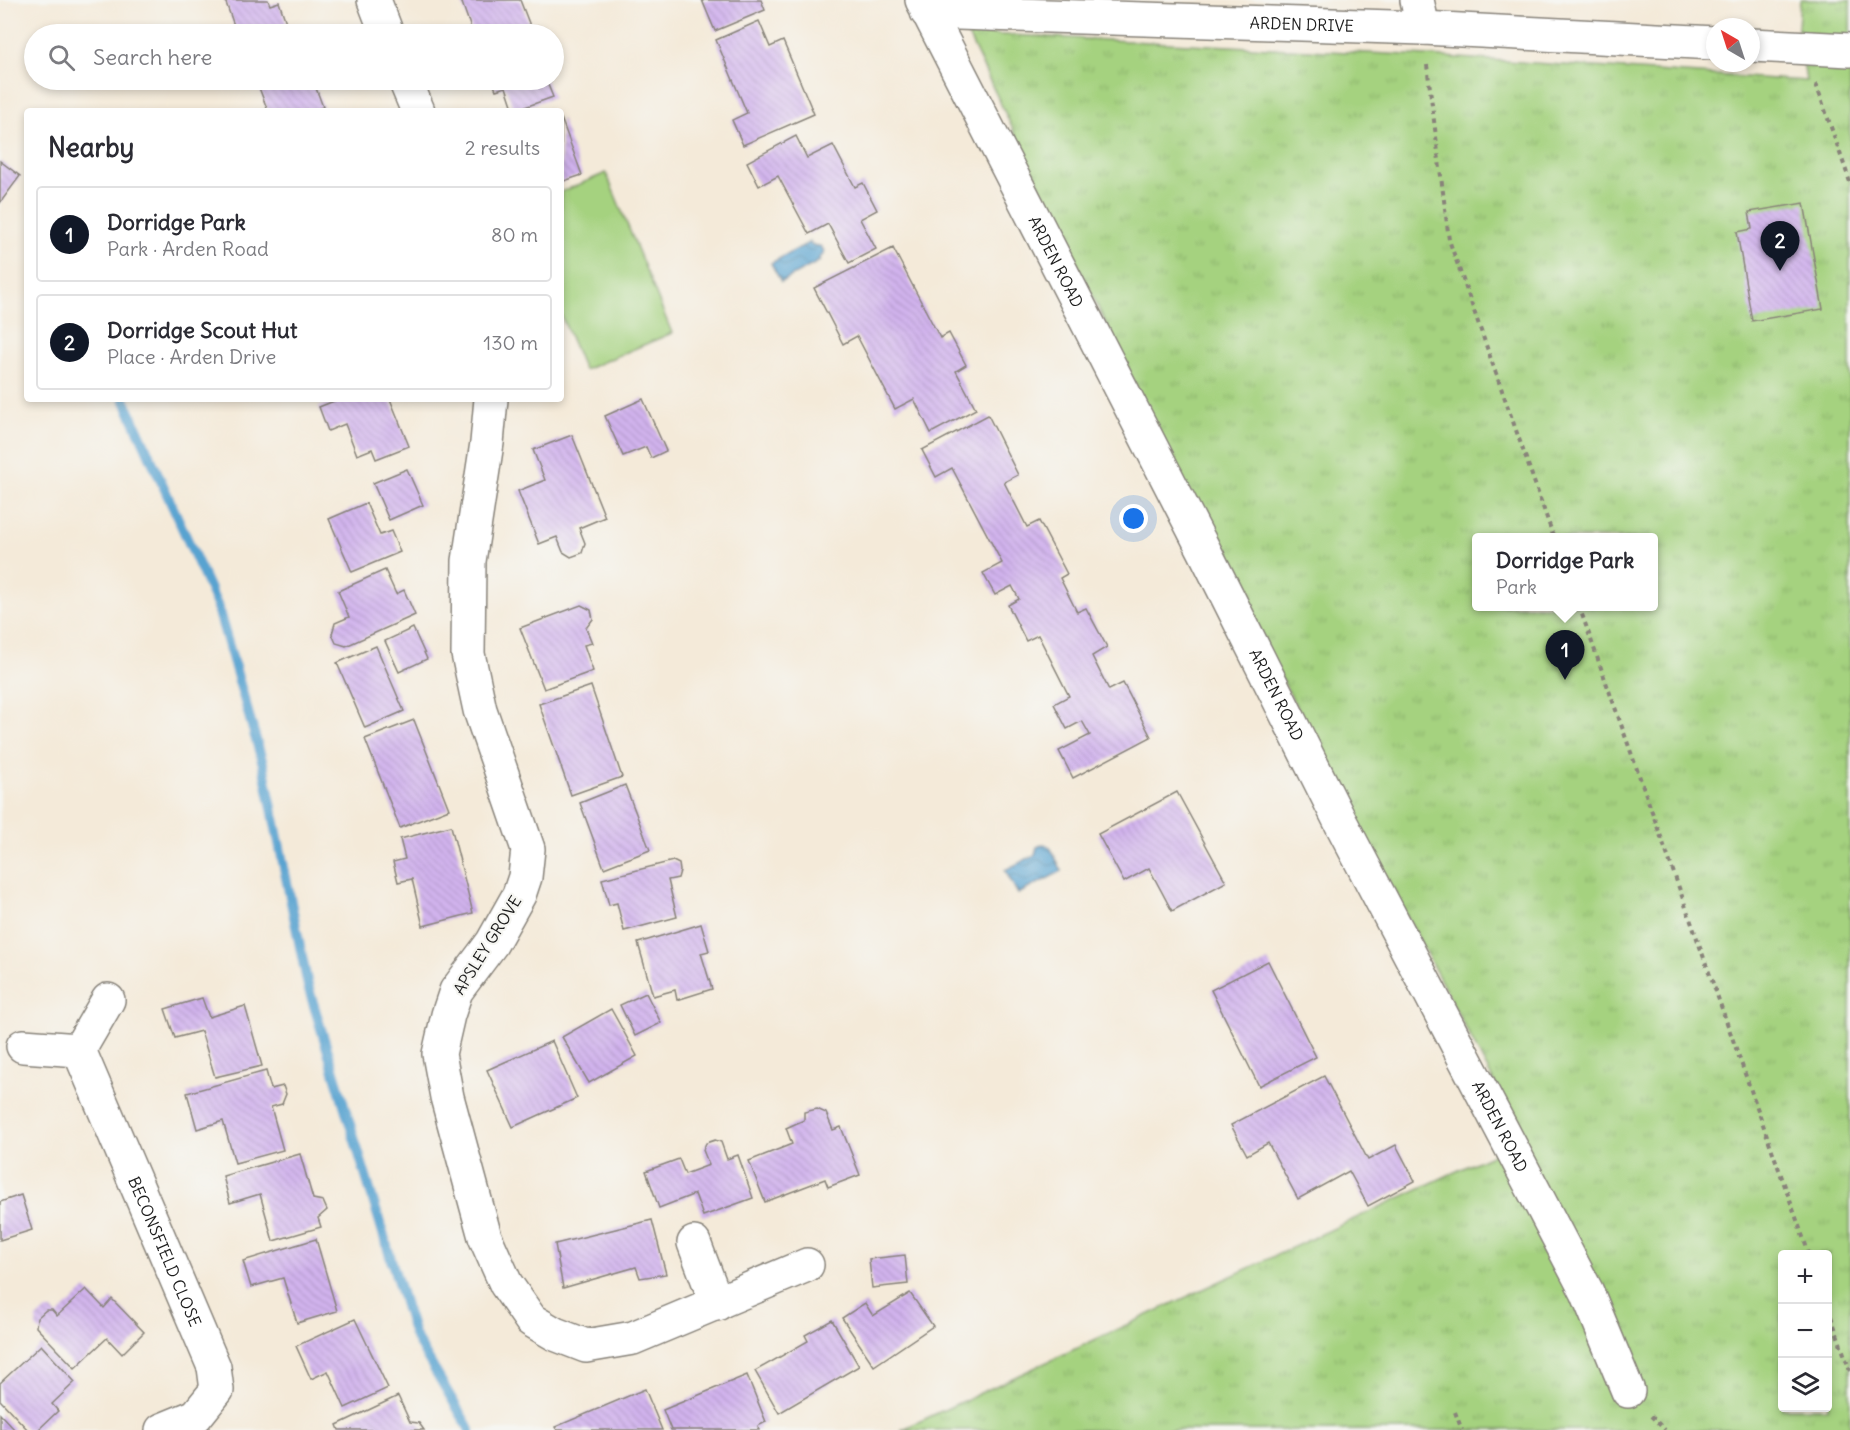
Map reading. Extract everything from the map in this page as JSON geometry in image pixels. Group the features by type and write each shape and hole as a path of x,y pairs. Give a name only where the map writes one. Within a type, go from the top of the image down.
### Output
{"street":[{"path":"374,0 383,24"},
{"name":"ARDEN DRIVE","path":"925,6 1420,14 1706,42"},
{"name":"ARDEN ROAD","path":"925,6 1342,825 1587,1292 1628,1391"},
{"path":"1760,46 1850,50"},
{"path":"409,90 417,108"},
{"name":"APSLEY GROVE","path":"491,402 488,443 469,561 468,654 480,710 528,849 525,876 519,895 492,943 456,991 439,1054 447,1097 485,1237 506,1284 531,1320 555,1334 586,1346 633,1338 807,1265"},
{"path":"23,1046 79,1050 108,1000"},
{"name":"BECONSFIELD CLOSE","path":"79,1050 214,1367 217,1390 196,1416 162,1430"},
{"path":"694,1243 717,1304"}],"path":[{"path":"1420,14 1449,240 1553,533"},
{"path":"1804,48 1850,182"},
{"path":"1581,611 1808,1250"},
{"path":"1832,1322 1850,1371"},
{"path":"1455,1412 1462,1430"}],"green space":[{"path":"1800,0 1850,0 1850,1430 901,1430 1525,1141 1211,544 967,33 1428,56 1806,81 1798,28"},
{"path":"606,173 672,333 584,370 564,322 564,191"}],"water":[{"path":"810,242 811,245 820,246 824,251 819,258 820,261 781,282 771,263"},
{"path":"1044,844 1050,847 1062,871 1018,894 1005,870 1035,855 1037,847"}],"building":[{"path":"225,0 268,0 270,5 279,2 287,24 233,24"},
{"path":"461,0 520,0 529,24 469,24"},
{"path":"702,0 761,0 765,10 715,31"},
{"path":"759,21 770,47 783,41 814,114 743,145 732,120 747,113 716,40"},
{"path":"260,90 317,90 323,107 320,108 267,108"},
{"path":"507,90 550,90 553,97 522,108 513,108"},
{"path":"564,126 582,175 564,181"},
{"path":"796,136 807,158 833,145 855,187 863,183 877,210 860,219 876,249 849,263 828,224 809,234 778,176 759,186 747,162"},
{"path":"0,161 20,176 0,203"},
{"path":"1804,203 1823,309 1752,321 1737,232 1752,229 1749,212"},
{"path":"893,248 940,338 949,333 966,365 956,371 976,409 931,433 914,399 895,409 857,336 843,344 814,288"},
{"path":"643,399 666,451 651,458 646,447 623,456 605,416"},
{"path":"332,402 391,402 409,446 376,459 372,449 357,455 345,424 328,431 319,407"},
{"path":"988,415 1018,475 1004,482 1027,527 1039,521 1067,574 1060,578 1077,612 1086,608 1107,647 1092,656 1109,690 1123,683 1151,737 1073,778 1059,751 1090,735 1082,721 1067,729 1054,704 1069,696 1038,635 1026,641 1008,605 1019,599 1012,586 995,595 983,573 1002,563 952,468 936,477 922,450"},
{"path":"572,435 605,517 579,528 585,543 582,553 571,557 563,552 557,537 539,544 518,491 545,480 533,450"},
{"path":"407,469 423,505 389,520 373,483"},
{"path":"366,503 380,535 391,531 400,552 352,572 329,519"},
{"path":"385,570 396,594 404,590 415,615 346,646 336,643 332,634 335,623 349,617 338,591"},
{"path":"581,605 591,610 593,619 586,628 592,643 584,645 593,671 544,689 520,628"},
{"path":"413,628 427,659 399,672 385,641"},
{"path":"376,646 404,711 365,728 337,663"},
{"path":"591,686 622,777 571,795 539,704"},
{"path":"414,720 449,809 400,828 365,739"},
{"path":"625,785 650,850 604,868 580,803"},
{"path":"1177,792 1226,882 1172,911 1149,868 1124,882 1098,834"},
{"path":"451,826 473,913 423,926 412,879 398,882 393,862 405,859 400,839"},
{"path":"673,861 679,864 680,871 678,878 668,880 677,917 624,931 617,903 609,905 602,879"},
{"path":"701,924 709,951 701,953 712,989 677,1000 675,990 653,996 638,943"},
{"path":"1268,961 1316,1057 1259,1086 1211,990"},
{"path":"646,993 661,1023 635,1036 620,1005"},
{"path":"202,998 209,1017 245,1006 262,1066 215,1077 201,1031 175,1038 165,1009"},
{"path":"611,1009 637,1056 589,1083 562,1037"},
{"path":"552,1041 577,1098 513,1127 487,1070"},
{"path":"266,1071 271,1089 283,1086 286,1094 282,1104 271,1107 283,1150 235,1163 223,1121 197,1129 187,1093"},
{"path":"1324,1076 1368,1160 1396,1145 1415,1181 1368,1206 1349,1171 1298,1199 1268,1143 1247,1155 1231,1125"},
{"path":"817,1109 826,1113 833,1130 841,1127 860,1175 828,1187 825,1179 765,1202 749,1161 792,1144 786,1128 804,1120 804,1112"},
{"path":"715,1140 721,1142 727,1159 738,1155 753,1198 703,1216 695,1194 659,1208 646,1171 679,1159 685,1174 709,1165 703,1150 706,1143"},
{"path":"300,1154 313,1199 323,1201 327,1210 318,1218 321,1227 273,1241 260,1194 230,1203 223,1176"},
{"path":"21,1195 32,1230 0,1240 0,1202"},
{"path":"652,1220 666,1274 640,1278 636,1267 563,1288 555,1244"},
{"path":"316,1239 337,1311 297,1323 283,1278 251,1287 243,1261"},
{"path":"905,1255 908,1284 872,1288 869,1259"},
{"path":"86,1289 104,1308 112,1299 144,1332 122,1354 107,1338 75,1368 36,1327 37,1318 46,1310 52,1310 57,1316"},
{"path":"910,1293 933,1326 874,1366 842,1318 865,1303 873,1316"},
{"path":"355,1319 388,1388 345,1408 328,1371 311,1379 296,1346"},
{"path":"832,1320 859,1366 779,1413 755,1371 808,1341 805,1335"},
{"path":"41,1345 75,1382 52,1404 58,1411 38,1430 28,1430 0,1400 0,1383"},
{"path":"747,1375 766,1422 758,1426 759,1430 671,1430 663,1410"},
{"path":"645,1389 662,1430 557,1430 555,1427"},
{"path":"398,1396 410,1422 419,1423 424,1430 339,1430 337,1425"},
{"path":"0,1414 15,1430 0,1430"}],"waterway":[{"path":"125,402 217,605 263,764 308,986 414,1335 470,1430"}],"place":[{"name":"Dorridge Scout Hut","path":"1780,271"},
{"name":"Dorridge Park","path":"1565,680"}]}
